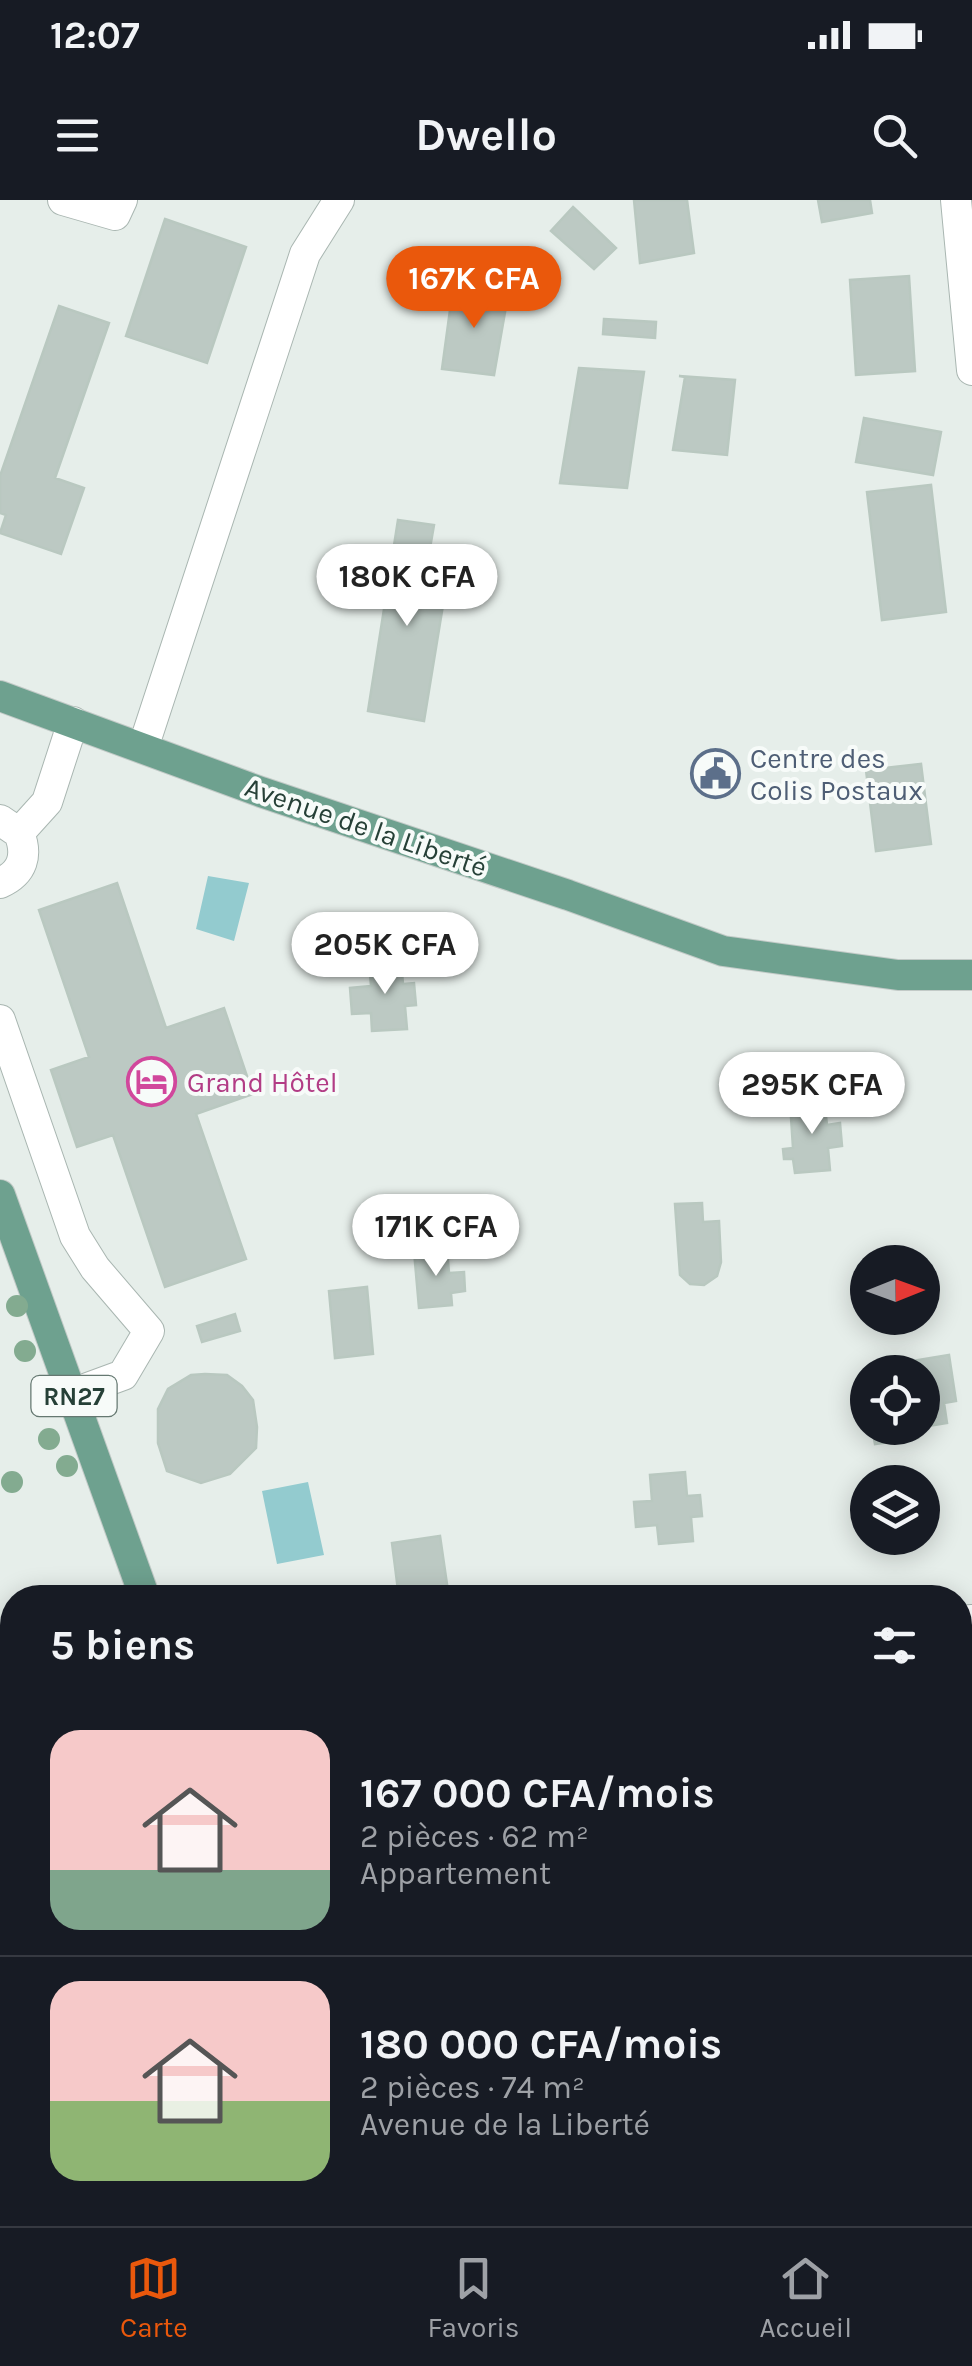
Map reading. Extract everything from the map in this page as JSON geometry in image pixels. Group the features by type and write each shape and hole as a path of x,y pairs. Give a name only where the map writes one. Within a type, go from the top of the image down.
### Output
{"main road":[{"name":"Avenue de la Liberté","path":"0,696 261,792 568,894 724,951 898,976 972,975"},
{"name":"RN27","path":"0,1195 140,1585"}],"street":[{"path":"63,200 115,215 122,200"},
{"path":"143,748 305,254 339,200"},
{"path":"956,200 972,370"},
{"path":"0,883 9,880 22,864 23,844 9,827 48,802 73,722"},
{"path":"0,1020 75,1236 95,1268 149,1331 124,1375 74,1393"}],"water":[{"path":"208,876 249,883 234,941 196,929"},
{"path":"308,1482 324,1555 277,1564 262,1491"}],"building":[{"path":"634,200 687,200 694,253 640,263"},
{"path":"818,200 870,200 872,213 822,222"},
{"path":"573,207 616,248 594,269 551,231"},
{"path":"165,219 246,247 207,363 126,336"},
{"path":"909,276 915,371 856,375 850,280"},
{"path":"453,288 508,295 494,375 442,369"},
{"path":"59,306 109,323 55,478 84,488 61,554 0,533 6,515 0,513 0,476"},
{"path":"604,319 656,322 655,338 603,334"},
{"path":"579,368 644,372 627,488 560,483"},
{"path":"679,376 735,380 727,455 673,450 685,377"},
{"path":"864,418 941,432 933,475 856,462"},
{"path":"931,485 946,612 882,620 867,492"},
{"path":"398,520 434,525 422,594 444,599 424,721 368,711"},
{"path":"921,764 931,844 876,851 866,770"},
{"name":"Grand Hôtel","path":"117,883 166,1028 224,1008 253,1094 196,1114 246,1259 165,1287 113,1135 77,1147 51,1070 89,1057 39,910"},
{"path":"401,960 403,984 414,983 416,1005 405,1006 407,1029 372,1031 371,1013 352,1014 350,988 371,986 369,962"},
{"path":"824,1099 827,1125 840,1123 842,1146 828,1148 830,1170 795,1173 793,1159 784,1159 783,1149 793,1148 790,1102"},
{"path":"702,1203 703,1222 719,1221 721,1262 717,1276 704,1285 690,1284 680,1275 675,1204"},
{"path":"447,1248 449,1273 464,1272 465,1291 451,1293 452,1305 419,1308 414,1251"},
{"path":"367,1287 373,1354 335,1358 329,1291"},
{"path":"235,1314 240,1331 202,1342 197,1326"},
{"path":"949,1355 956,1401 944,1403 947,1423 940,1424 940,1356"},
{"path":"191,1375 227,1375 242,1386 253,1400 257,1427 256,1448 230,1474 201,1483 167,1471 158,1443 158,1409 168,1389"},
{"path":"685,1472 687,1496 700,1495 702,1516 691,1517 693,1541 659,1544 657,1525 636,1527 634,1502 652,1501 650,1475"},
{"path":"440,1536 447,1585 397,1585 392,1543"}],"place":[{"name":"Centre des Colis Postaux","path":"715,774"},
{"name":"Grand Hôtel","path":"152,1082"}]}
